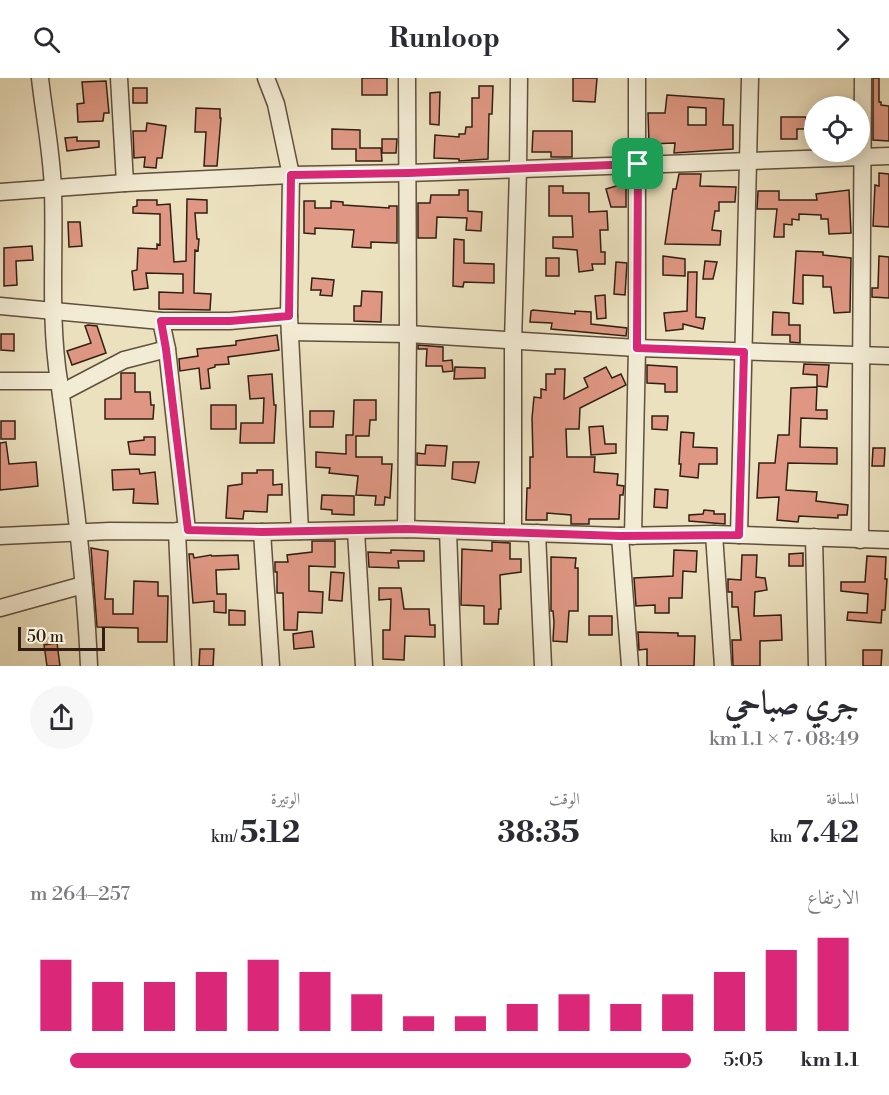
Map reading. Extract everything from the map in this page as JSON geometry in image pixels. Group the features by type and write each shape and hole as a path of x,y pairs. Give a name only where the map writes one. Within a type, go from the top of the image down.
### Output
{"street":[{"path":"40,78 53,189 53,312 78,532 89,666"},
{"path":"119,78 125,183"},
{"path":"266,78 276,104 291,175 289,324 300,531"},
{"path":"406,529 407,78"},
{"path":"513,532 513,342 519,78"},
{"path":"630,666 626,536 637,348 637,78"},
{"path":"739,535 750,78"},
{"path":"863,78 863,96"},
{"path":"870,156 889,156"},
{"path":"0,192 291,175 518,170 804,158"},
{"path":"860,540 862,162"},
{"path":"0,306 161,321 289,324 513,342 889,356"},
{"path":"161,321 166,349 182,531 183,666"},
{"path":"0,381 60,387 124,360 166,349"},
{"path":"0,536 78,532 406,529 626,536 714,534 889,540"},
{"path":"356,531 364,666"},
{"path":"448,531 453,666"},
{"path":"262,532 271,666"},
{"path":"537,533 543,666"},
{"path":"714,534 723,666"},
{"path":"814,537 817,666"},
{"path":"0,608 83,585"}],"building":[{"path":"362,78 387,78 387,95 362,95"},
{"path":"573,78 597,78 595,102 573,101"},
{"path":"873,78 879,78 879,102 881,105 889,106 889,141 873,140"},
{"path":"106,81 109,113 104,113 103,121 78,122 77,104 84,103 82,82"},
{"path":"479,86 493,86 492,114 489,114 488,159 459,161 459,159 434,158 435,135 459,137 459,134 465,134 466,127 472,127 472,98 479,98"},
{"path":"133,88 147,88 147,103 133,103"},
{"path":"440,92 439,125 430,124 430,93"},
{"path":"667,95 724,99 723,125 733,125 733,149 674,153 675,143 649,144 648,113 665,113","holes":["688,107 706,108 706,125 688,125"]},
{"path":"196,108 220,109 217,166 204,166 206,132 195,132"},
{"path":"781,117 804,117 804,129 797,129 797,139 781,139"},
{"path":"147,123 166,126 162,158 157,158 156,168 144,167 145,157 134,158 133,131 146,131"},
{"path":"332,129 360,130 360,148 381,148 382,161 356,161 356,149 332,149"},
{"path":"533,131 572,131 572,157 551,157 551,152 532,152"},
{"path":"77,137 77,141 99,141 99,147 67,151 65,138"},
{"path":"382,139 397,139 396,153 382,153"},
{"path":"879,173 889,174 889,227 873,226 875,185 879,186"},
{"path":"679,174 701,174 700,186 736,187 735,202 719,202 719,211 715,211 712,230 721,231 720,245 665,244 673,189 676,189"},
{"path":"626,183 626,207 611,207 606,189"},
{"path":"549,186 563,186 563,193 589,193 589,212 607,211 608,230 600,230 601,252 605,252 605,264 592,264 593,270 579,272 577,250 553,248 553,237 573,237 572,216 549,216"},
{"path":"459,190 468,190 468,211 482,212 481,231 466,230 467,218 437,217 436,238 418,238 418,203 430,203 431,195 459,195"},
{"path":"849,190 851,233 829,234 828,219 821,219 821,215 799,214 799,220 792,219 792,225 784,224 784,237 774,237 777,209 757,209 758,191 779,191 779,200 817,200 816,194"},
{"path":"187,199 207,200 207,213 195,213 197,239 199,239 198,251 195,250 194,293 211,294 210,310 159,309 159,292 183,293 183,274 146,273 148,288 134,290 132,271 137,270 138,248 157,249 157,244 160,245 160,214 133,213 133,207 137,206 137,200 157,200 157,205 170,204 174,262 186,261"},
{"path":"304,201 315,201 315,208 331,208 331,201 343,202 343,205 389,208 389,206 397,206 397,243 371,242 371,248 352,247 354,230 315,228 315,234 304,233"},
{"path":"68,222 80,222 82,246 69,247"},
{"path":"454,239 464,240 464,263 494,264 494,283 464,282 463,287 453,286"},
{"path":"32,246 33,260 16,261 17,285 4,286 4,248"},
{"path":"796,251 823,252 823,255 851,258 850,312 834,313 831,287 823,287 823,276 803,275 803,304 793,303"},
{"path":"663,256 685,259 685,276 663,275"},
{"path":"879,256 889,257 889,298 872,297 872,288 878,288"},
{"path":"546,258 559,258 559,276 546,276"},
{"path":"705,261 717,262 713,279 703,279"},
{"path":"616,262 627,263 625,295 614,294"},
{"path":"688,272 697,272 696,317 705,318 703,329 683,324 683,329 666,331 664,313 687,311"},
{"path":"312,278 334,280 332,296 320,295 321,290 311,290"},
{"path":"362,291 382,292 381,322 354,321 354,306 361,306"},
{"path":"605,295 606,318 597,319 595,296"},
{"path":"533,310 575,314 575,311 591,312 591,324 627,328 626,336 551,329 552,323 530,322"},
{"path":"773,312 789,313 789,325 800,325 800,343 790,342 790,335 772,335"},
{"path":"85,326 97,326 106,353 72,365 67,351 91,343"},
{"path":"1,334 14,334 14,351 1,350"},
{"path":"277,335 279,350 228,357 229,364 215,365 208,369 210,388 201,389 199,368 180,371 179,359 198,356 197,349 236,345 236,341"},
{"path":"418,345 443,347 443,361 452,360 453,371 443,372 442,366 426,366 427,349 418,349"},
{"path":"804,364 829,365 827,387 817,386 817,375 803,374"},
{"path":"647,365 677,367 677,392 665,392 665,384 647,383"},
{"path":"455,367 485,368 485,378 454,379"},
{"path":"606,367 612,378 621,374 626,385 580,408 579,429 566,429 567,457 595,457 594,472 618,474 617,485 624,486 623,495 620,495 619,519 589,519 589,524 571,524 571,515 547,513 547,520 526,520 527,488 530,488 530,457 533,457 534,397 541,398 541,389 546,390 546,374 555,374 555,369 565,369 564,399 588,387 584,378"},
{"path":"121,373 135,373 135,392 150,392 151,405 154,405 153,419 105,419 105,399 121,399"},
{"path":"272,374 274,405 276,405 274,443 240,443 241,423 263,423 264,398 250,399 248,376"},
{"path":"817,387 816,410 827,410 827,419 801,418 800,447 837,448 837,464 788,463 786,490 817,492 816,501 848,505 847,515 838,515 838,518 799,516 798,522 777,520 779,497 757,498 759,463 775,463 778,435 789,435 791,388"},
{"path":"354,400 376,400 376,420 370,420 369,436 356,436 356,457 382,457 382,464 392,464 390,498 385,497 384,505 375,505 376,496 356,495 358,476 329,473 330,468 316,467 316,452 346,454 346,435 353,435"},
{"path":"211,405 236,405 236,429 211,429"},
{"path":"310,411 334,411 333,427 310,427"},
{"path":"652,416 668,416 667,430 652,429"},
{"path":"1,421 15,421 15,439 1,439"},
{"path":"603,426 605,444 616,444 616,453 591,455 589,427"},
{"path":"681,432 694,433 693,447 717,448 717,464 699,464 698,478 680,476"},
{"path":"144,437 155,437 155,455 130,454 128,442 144,440"},
{"path":"6,442 9,464 36,462 38,486 0,490 0,443"},
{"path":"426,445 447,446 445,466 417,465 417,453 425,454"},
{"path":"873,448 885,448 884,466 872,466"},
{"path":"453,462 479,462 475,483 452,479"},
{"path":"139,469 140,474 155,472 158,504 133,503 134,489 113,490 112,470"},
{"path":"257,470 273,470 273,485 282,484 282,495 268,495 267,512 244,511 243,519 226,518 228,486 242,484 242,473 257,473"},
{"path":"655,489 668,490 667,508 654,507"},
{"path":"322,495 354,496 354,515 332,514 332,510 321,509"},
{"path":"704,510 714,511 714,514 725,514 725,524 689,521 689,515 703,514"},
{"path":"312,541 335,541 335,567 309,566 309,591 323,592 322,613 298,612 297,630 284,630 283,593 277,593 275,562 288,562 287,555 312,552"},
{"path":"492,542 510,543 510,559 521,559 521,572 500,575 501,609 499,609 498,624 484,624 484,606 461,605 462,549 492,551"},
{"path":"91,548 108,551 105,599 113,599 113,614 133,614 134,581 158,582 158,596 168,596 167,642 138,642 138,628 97,627"},
{"path":"391,550 424,551 424,561 398,561 399,568 369,567 368,552 391,553"},
{"path":"674,550 697,551 696,572 683,571 682,598 669,598 669,613 655,613 655,605 636,606 634,578 673,576"},
{"path":"803,553 803,566 789,566 789,554"},
{"path":"189,554 193,554 194,558 211,555 238,555 239,569 216,570 217,594 226,594 226,613 214,612 214,601 193,603"},
{"path":"742,555 757,555 756,577 765,578 767,590 755,592 754,616 781,615 782,640 760,641 760,666 733,666 732,640 741,640 738,607 732,607 732,592 728,592 728,579 741,580"},
{"path":"867,556 886,557 885,610 882,610 881,623 847,620 848,612 867,613 868,594 841,591 841,582 865,582"},
{"path":"551,557 576,558 575,568 578,568 578,611 569,611 567,642 553,641"},
{"path":"331,572 344,573 342,601 329,600"},
{"path":"379,588 401,588 404,609 429,609 430,625 435,625 435,637 405,636 404,660 383,659 383,630 390,630 391,599 379,600"},
{"path":"229,610 245,611 245,625 229,625"},
{"path":"589,616 612,616 612,635 589,635"},
{"path":"312,631 314,647 294,649 293,634"},
{"path":"638,632 678,633 678,636 695,636 694,666 647,666 647,649 639,650"},
{"path":"57,643 60,666 47,666 44,645"},
{"path":"200,649 214,649 213,666 199,666"},
{"path":"863,650 882,650 881,666 863,666"}],"route":[{"path":"638,164 637,348 744,352 739,535 620,536 406,529 262,532 188,530 161,321 230,321 289,316 291,175 518,170 638,164"}]}
